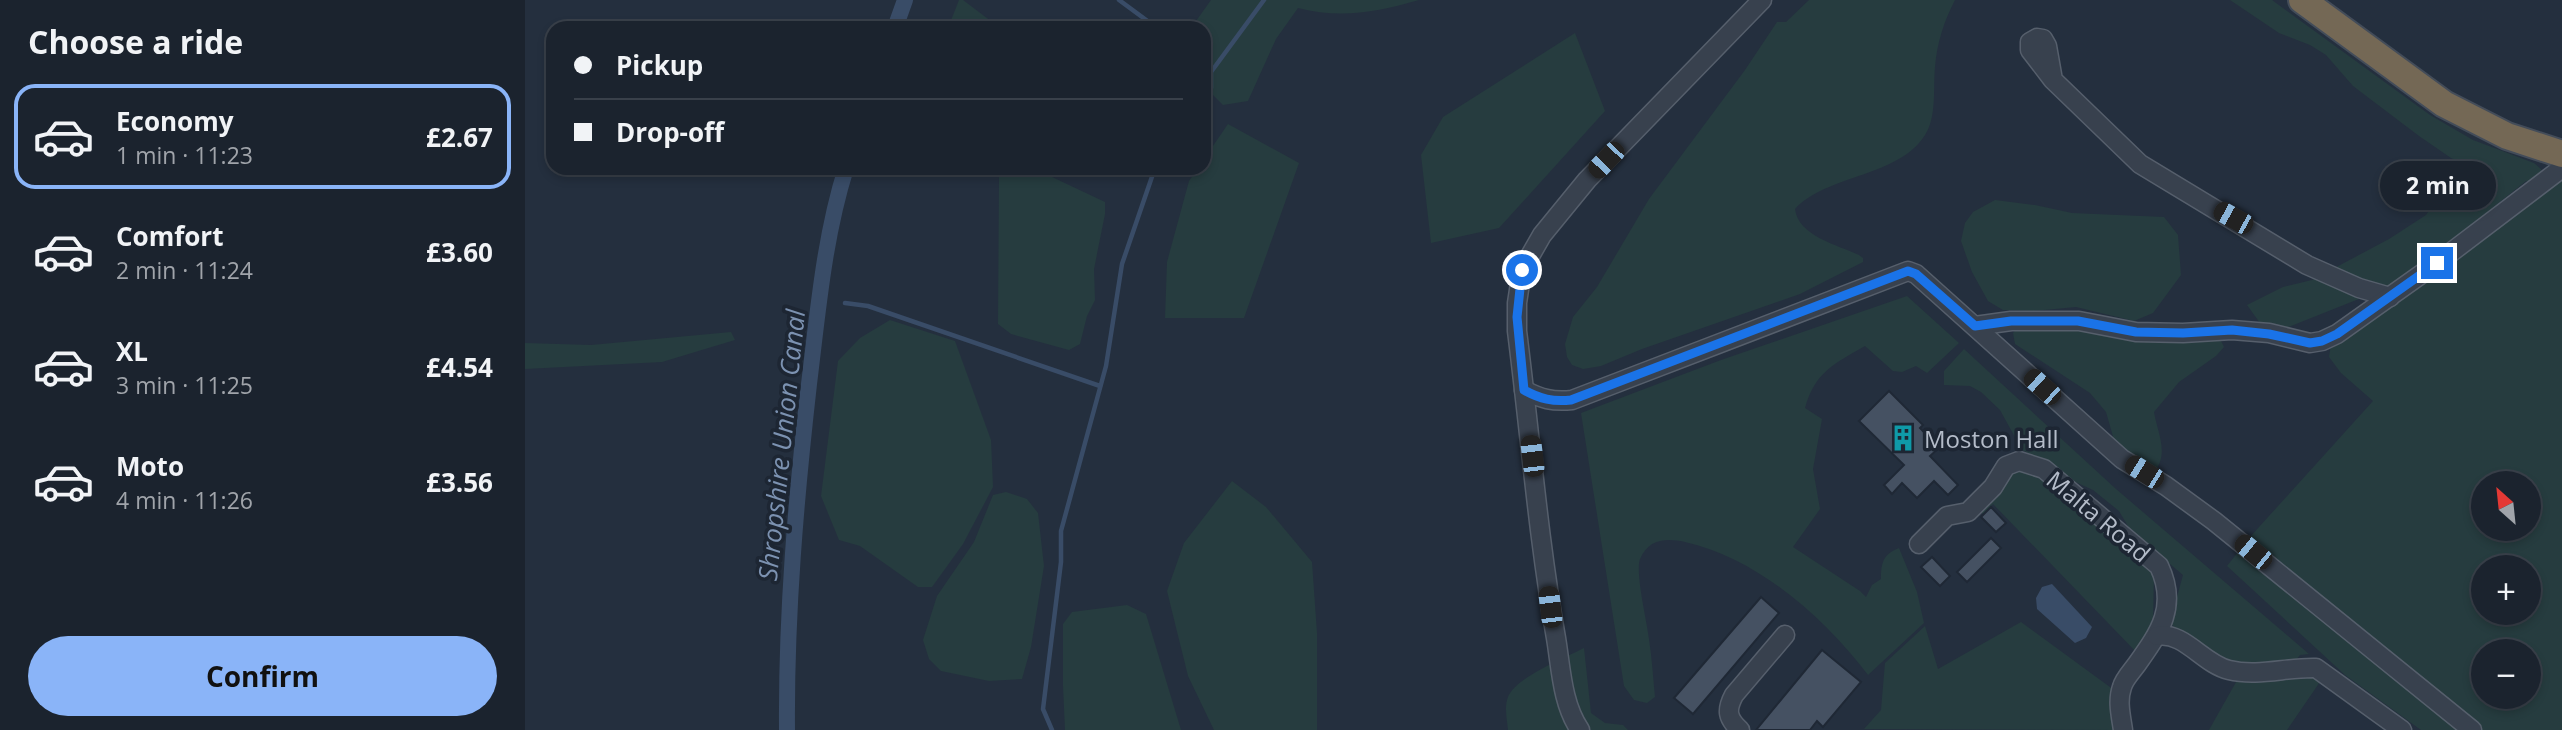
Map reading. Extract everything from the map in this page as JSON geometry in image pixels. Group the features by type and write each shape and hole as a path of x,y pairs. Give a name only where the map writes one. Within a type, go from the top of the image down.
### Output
{"highway":[{"path":"2302,0 2444,104 2507,136 2562,154"}],"street":[{"path":"1580,730 1573,719 1565,690 1552,618 1517,331 1517,303 1522,270 1542,235 1587,180 1762,0"},
{"path":"2053,80 2140,164 2307,265 2359,288 2390,297"},
{"path":"1975,326 2011,321 2078,321 2136,332 2232,330 2269,334 2310,343 2322,341 2337,334 2390,297 2562,168"},
{"path":"1524,390 1555,402 1571,400 1908,271 1916,274 2122,459 2166,486 2214,521 2472,730"},
{"name":"Malta Road","path":"1919,544 1947,516 1968,512 1993,487 2006,466 2019,461 2045,469 2159,566 2166,580 2165,621 2122,685 2119,705 2123,730"},
{"path":"1740,730 1728,716 1728,707 1734,695 1785,635"},
{"path":"2157,636 2166,635 2177,640 2228,670 2274,672 2299,667 2316,668 2402,730"}],"green space":[{"path":"959,0 963,0 991,21 951,21"},
{"path":"1211,0 1419,0 1359,13 1329,13 1298,8 1276,39 1248,101 1223,105 1211,93 1211,21 1196,21"},
{"path":"1809,0 1955,0 1939,41 1933,111 1925,135 1913,149 1898,159 1809,197 1795,209 1803,226 1811,233 1859,255 1863,262 1800,294 1601,366 1583,369 1572,365 1567,357 1565,344 1573,317 1597,287 1649,199 1745,70 1777,22 1786,22"},
{"path":"2230,0 2272,0 2430,115 2473,140 2534,163 2541,169 2541,176 2532,182 2526,181 2399,283 2286,328 2260,323 2247,305 2283,287 2312,280 2389,239 2426,215 2449,181 2469,166 2451,158 2419,136 2353,86 2326,55 2310,45 2279,33"},
{"path":"1575,33 1605,111 1499,228 1431,243 1421,155 1443,117"},
{"path":"1228,124 1299,163 1244,318 1165,318 1167,262 1189,181 1193,175 1211,175 1211,149"},
{"path":"1048,175 1105,202 1094,269 1095,300 1087,316 1080,344 1069,350 1011,334 998,324 999,177"},
{"path":"2562,176 2562,730 2421,730 2345,675 2227,566 2373,401 2341,373 2329,357 2331,344"},
{"path":"1995,200 2072,213 2164,217 2178,235 2181,275 2153,313 2134,321 2076,307 2034,311 2003,310 1988,301 1972,272 1961,241 1965,223 1973,212"},
{"path":"1907,296 1959,343 1927,373 1916,366 1902,372 1893,371 1865,346 1835,364 1820,377 1805,408 1822,419 1813,469 1820,509 1793,547 1866,597 1872,585 1881,579 1882,564 1886,556 1899,548 1917,592 1924,623 1868,675 1810,612 1763,576 1712,550 1685,542 1664,540 1648,547 1639,566 1655,697 1647,703 1634,700 1624,686 1581,413 1721,360"},
{"path":"890,320 955,341 991,440 993,487 963,544 932,587 918,587 860,546 839,540 821,496 838,361 860,338"},
{"path":"2019,326 2127,337 2220,339 2224,347 2216,356 2179,382 2154,412 2162,455 2157,468 2149,469 2124,455 2114,440 2106,412 2090,393 2015,344 2013,333"},
{"path":"731,332 735,340 662,362 525,369 525,343 591,345"},
{"path":"1964,349 2116,489 2309,654 2300,655 2292,665 2231,667 2175,628 2170,622 2183,575 2131,531 2119,511 2093,490 2022,450 2000,410 1981,392 1970,386 1944,385 1944,371"},
{"path":"2023,468 2032,470 2154,573 2153,622 2139,655 1993,504 1983,514 1980,511 1980,505 2014,472"},
{"path":"1232,481 1266,507 1312,562 1317,633 1317,730 1214,730 1188,676 1167,591 1184,543"},
{"path":"1006,492 1027,499 1038,513 1044,566 1031,647 1022,679 989,681 941,671 929,659 923,640 937,596 974,542 993,495"},
{"path":"1127,605 1146,614 1181,730 1065,730 1063,624 1072,612"},
{"path":"2021,622 2114,690 2121,730 1864,729 1881,710 1885,663 1925,626 1938,669"},
{"path":"1584,648 1591,713 1605,723 1623,725 1628,730 1508,730 1506,705 1513,690 1531,675"},
{"path":"2240,675 2324,676 2287,730 2209,730"}],"water":[{"path":"2052,584 2092,627 2086,638 2075,643 2037,609 2036,598 2042,587"}],"building":[{"name":"Moston Hall","path":"1889,391 1923,425 1920,428 1939,448 1930,456 1958,485 1948,495 1934,481 1917,498 1902,483 1892,494 1884,485 1904,465 1859,421"},
{"path":"1991,507 2006,523 1996,532 1981,517"},
{"path":"1991,538 2001,548 1967,582 1957,572"},
{"path":"1932,557 1950,576 1940,586 1921,567"},
{"path":"1761,597 1779,613 1693,714 1674,698"},
{"path":"1822,650 1861,682 1823,727 1817,721 1810,730 1756,730"}],"waterway":[{"name":"Shropshire Union Canal","path":"898,21 905,0"},
{"path":"1119,0 1148,21"},
{"path":"1211,72 1264,0"},
{"path":"1211,72 1211,88"},
{"name":"Shropshire Union Canal","path":"787,730 790,600 804,427 823,275 832,221 844,175"},
{"path":"1052,730 1043,709 1061,562 1061,531 1106,366 1122,264 1153,175"},
{"path":"845,303 868,306 1100,386"}],"place":[{"name":"Moston Hall","path":"1903,438"}],"route":[{"path":"1522,270 1517,303 1517,331 1524,390 1555,402 1571,400 1908,271 1916,274 1975,326 2011,321 2078,321 2136,332 2232,330 2269,334 2310,343 2337,334 2437,263"}]}
